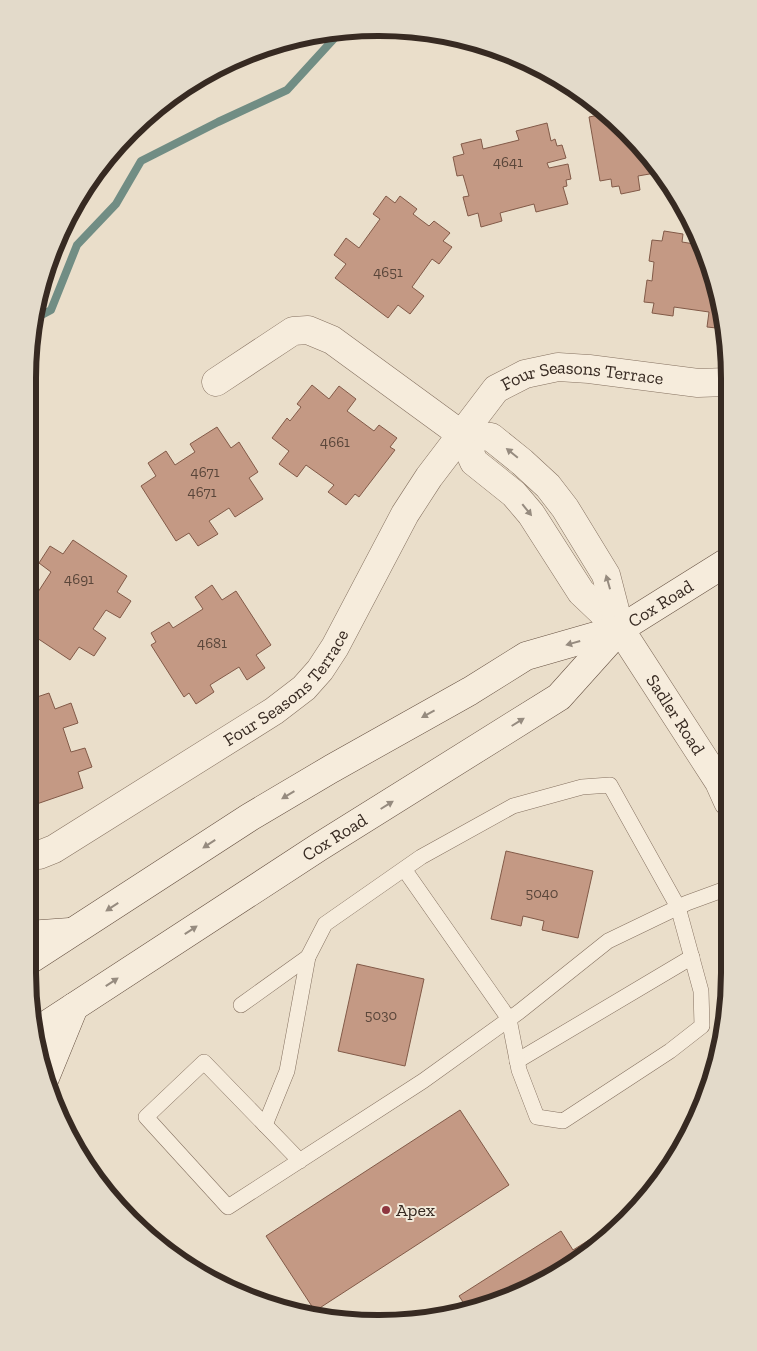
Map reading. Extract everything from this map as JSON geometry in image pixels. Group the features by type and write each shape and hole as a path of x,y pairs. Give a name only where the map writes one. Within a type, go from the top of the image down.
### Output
{"street":[{"path":"216,382 292,331 308,330 332,340 462,435 491,436 548,486 564,508 606,575 620,629"},
{"name":"Four Seasons Terrace","path":"36,855 54,849 274,711 304,688 320,670 335,647 405,514 429,476 496,390 525,374 558,367 589,369 698,383 721,382"},
{"name":"Cox Road","path":"41,1028 319,847 559,696 620,629 721,566"},
{"name":"Cox Road","path":"36,956 250,817 470,691 526,656 620,629"},
{"name":"Sadler Road","path":"620,629 721,786"},
{"path":"36,934 74,932"},
{"path":"50,1067 74,1007"}],"lane":[{"path":"265,1125 287,1071 308,957 325,924 421,857 513,806 582,787 610,785 678,907 701,991 702,1026 670,1051 563,1121 537,1117 519,1070 509,1019 404,869"},
{"path":"300,1161 204,1062 146,1117 228,1207 300,1161 424,1081 509,1019 608,941 678,907 721,891"},
{"path":"241,1005 308,957"},
{"path":"517,1061 692,957"}],"building":[{"path":"597,115 621,136 653,173 638,176 640,190 621,194 619,186 612,187 611,179 600,181 589,117"},
{"path":"547,123 551,141 555,139 557,146 562,145 566,158 547,163 549,168 568,164 571,179 566,180 567,186 563,187 568,204 536,212 534,204 500,213 502,221 481,227 478,213 468,216 463,197 469,196 463,175 457,176 453,157 464,154 461,144 481,139 483,149 519,140 516,131"},
{"path":"386,196 395,203 400,196 417,209 413,214 429,226 434,221 450,233 443,241 452,247 439,264 432,259 412,287 424,296 410,314 398,305 388,318 335,278 346,264 334,255 346,238 359,248 380,219 373,214"},
{"path":"664,231 683,234 682,242 693,244 703,268 717,328 707,327 709,312 674,307 673,316 652,313 654,303 644,302 647,280 652,281 654,262 649,261 652,240 662,241"},
{"path":"312,385 329,399 339,386 356,399 347,411 374,431 379,425 397,438 390,447 395,450 359,497 355,494 346,505 328,492 334,485 306,465 297,477 279,464 289,451 272,438 287,418 290,421 301,407 297,404"},
{"path":"217,427 231,448 239,442 258,472 249,478 263,499 235,517 229,508 209,521 218,534 198,546 189,533 176,541 141,486 156,476 148,463 166,451 175,465 195,452 190,444"},
{"path":"73,540 127,576 117,592 131,601 120,618 106,610 93,629 106,638 94,656 79,647 70,660 36,637 36,591 38,592 51,572 39,563 50,546 63,554"},
{"path":"212,585 222,600 236,591 271,645 256,655 265,668 247,680 239,667 210,685 214,692 196,704 189,693 184,697 151,645 156,642 151,633 169,622 173,628 203,609 195,597"},
{"path":"49,693 55,709 71,703 78,723 63,728 71,752 85,748 92,767 78,772 83,788 36,804 36,697"},
{"path":"506,851 593,871 578,938 542,930 544,921 523,916 521,926 491,919"},
{"path":"357,964 424,979 405,1066 338,1051"},
{"path":"460,1110 509,1185 318,1309 313,1308 266,1236"},
{"path":"561,1231 573,1250 601,1233 550,1269 509,1289 464,1304 459,1296"}],"waterway":[{"path":"43,315 51,310 77,245 116,204 141,161 287,90 334,39"}],"place":[{"name":"Apex","path":"386,1210"}]}
